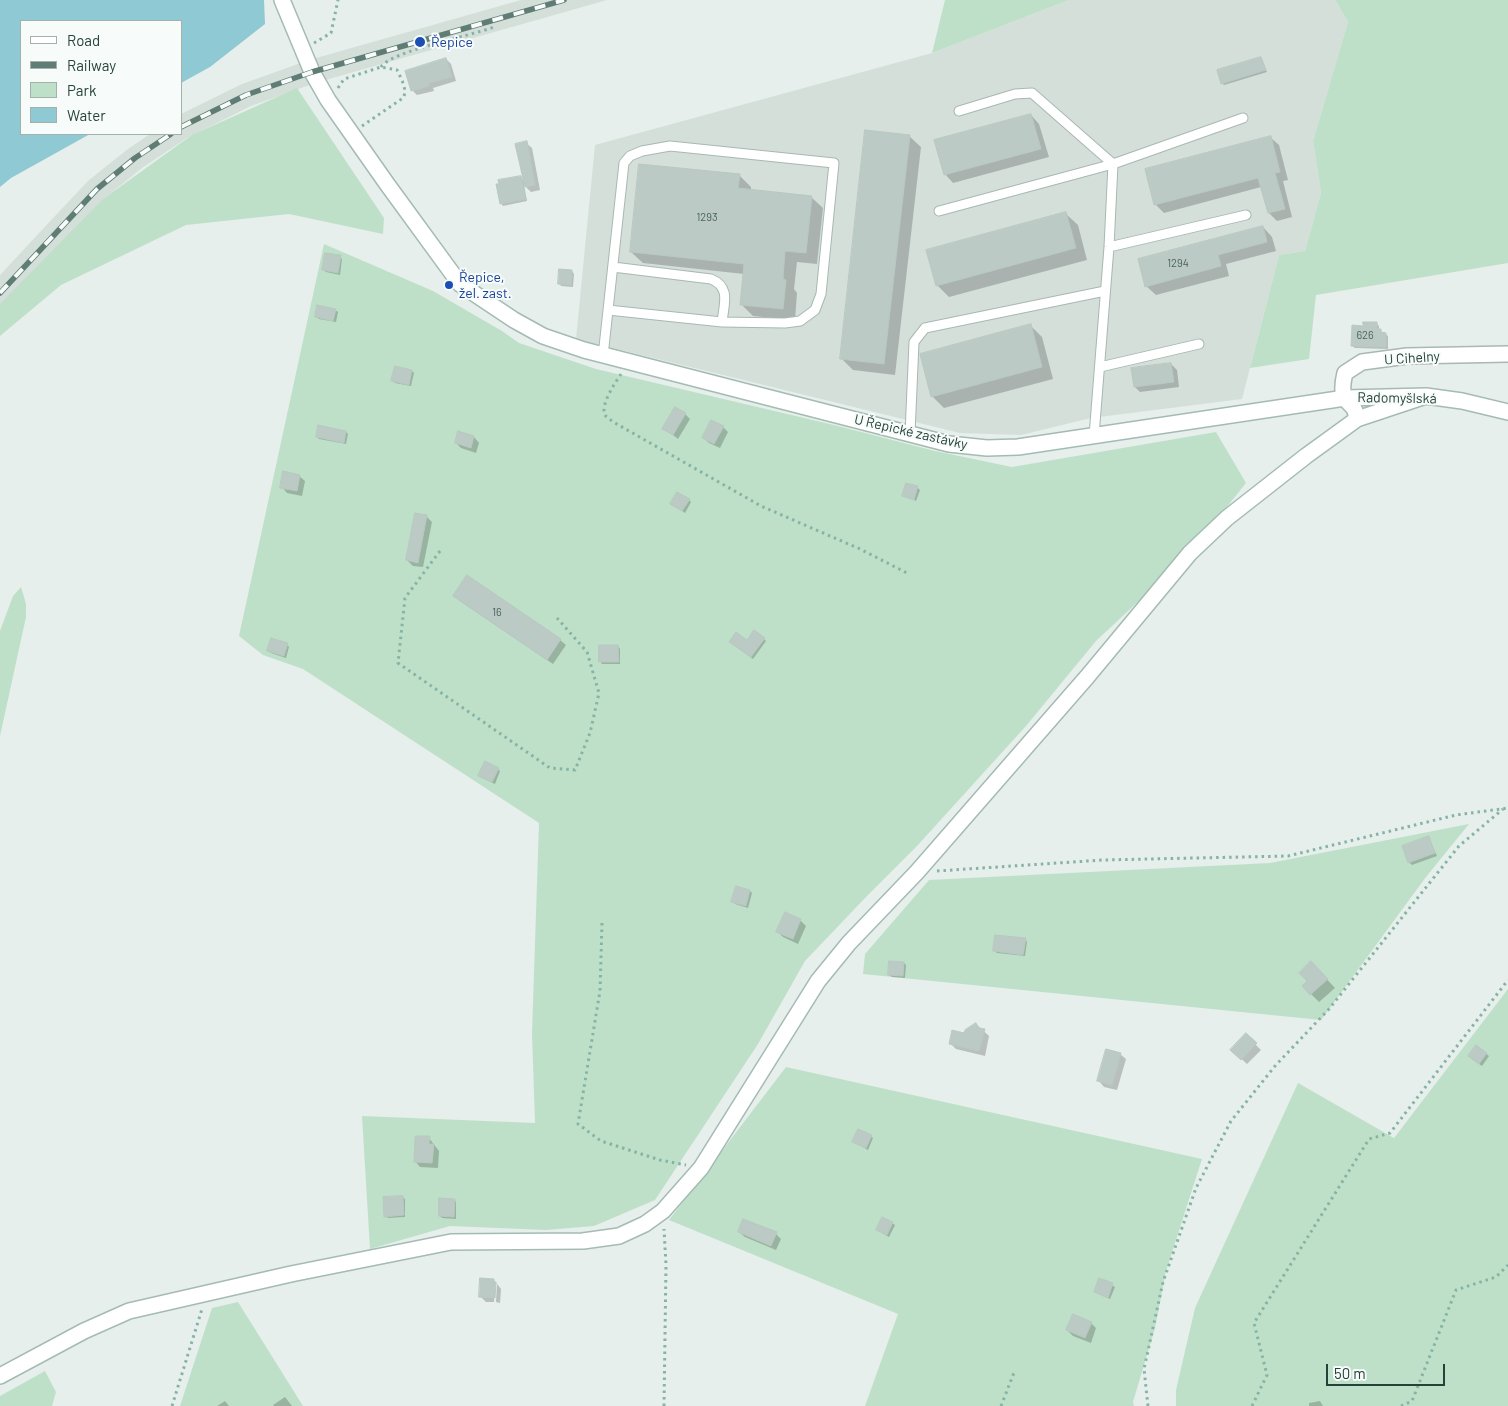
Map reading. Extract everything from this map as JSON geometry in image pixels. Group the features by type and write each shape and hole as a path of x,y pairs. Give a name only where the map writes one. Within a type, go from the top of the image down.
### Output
{"street":[{"name":"U Řepické zastávky","path":"282,0 312,72 328,100 460,284 514,320 543,336 603,356 948,444 987,448 1018,447 1345,398"},
{"name":"U Cihelny","path":"1345,398 1342,386 1345,373 1362,362 1407,356 1508,354"},
{"name":"Radomyšlská","path":"1345,398 1426,396 1462,401 1508,412"},
{"path":"0,1376 84,1330 129,1311 292,1274 451,1242 583,1241 619,1236 645,1224 663,1211 701,1168 818,981 848,943 917,872 1087,677 1190,553 1227,518 1357,419 1426,396"},
{"path":"1345,398 1355,408 1357,419"}],"lane":[{"path":"959,111 1016,94 1032,93 1113,164"},
{"path":"938,212 1113,164 1243,118"},
{"path":"603,356 608,310 613,267 624,163 630,156 642,151 670,146 834,163 822,294 815,310 800,321 785,323 722,322 608,310"},
{"path":"1094,436 1109,247 1113,164"},
{"path":"1109,247 1246,215"},
{"path":"613,267 711,278 719,282 725,290 722,322"},
{"path":"910,434 914,342 925,328 1105,291"},
{"path":"1100,367 1199,344"}],"path":[{"path":"302,49 321,41 331,33 338,0"},
{"path":"381,67 384,62 408,52 473,35 494,27"},
{"path":"328,100 344,79 381,67 397,70 403,83 405,94 403,98 351,133"},
{"path":"627,362 605,402 604,410 606,416 761,506 860,549 908,573"},
{"path":"440,551 405,598 398,663 550,768 575,770 590,733 599,693 587,652 557,618"},
{"path":"1148,1406 1144,1368 1163,1282 1196,1188 1231,1121 1275,1066 1329,1010 1459,846 1503,808"},
{"path":"917,872 1103,860 1288,856 1456,815 1508,808"},
{"path":"602,923 600,991 578,1124 601,1141 660,1160 701,1168"},
{"path":"1252,1406 1267,1375 1254,1324 1369,1139 1390,1133 1508,980"},
{"path":"663,1211 666,1265 664,1406"},
{"path":"1400,1406 1412,1401 1456,1290 1496,1277 1508,1265"},
{"path":"172,1406 207,1293"},
{"path":"1002,1406 1015,1370"}],"shaded area":[{"path":"521,0 607,0 315,83 251,106 187,138 142,168 105,198 0,311 0,275 89,180 149,135 182,135 182,114 242,84 309,60"},
{"path":"1069,0 1335,0 1348,22 1313,141 1321,193 1305,251 1279,255 1242,399 1091,418 1021,435 960,433 576,339 595,145 932,53"}],"green space":[{"path":"945,0 1069,0 932,53"},
{"path":"1335,0 1508,0 1508,263 1316,295 1309,359 1250,368 1279,255 1305,251 1321,193 1313,141 1348,22"},
{"path":"297,88 384,218 383,234 289,214 186,225 61,285 0,336 0,304 103,199 192,135"},
{"path":"324,244 433,291 519,343 596,369 834,425 935,451 1012,467 1216,432 1246,483 1190,553 1096,641 1026,726 917,846 805,961 758,1044 655,1200 594,1226 546,1230 450,1226 370,1249 362,1116 535,1123 532,1033 539,823 303,669 263,655 239,636"},
{"path":"21,587 26,604 26,617 0,736 0,631 13,596"},
{"path":"1469,824 1426,877 1321,1020 863,974 865,954 929,880 1270,863"},
{"path":"1508,989 1508,1406 1176,1406 1176,1390 1195,1308 1298,1083 1394,1138"},
{"path":"786,1067 1202,1159 1166,1271 1155,1328 1133,1402 1134,1406 865,1406 898,1314 669,1220"},
{"path":"238,1302 303,1406 180,1406 212,1308"},
{"path":"45,1371 56,1392 52,1406 0,1406 0,1396"}],"water":[{"path":"0,0 264,0 265,24 210,67 182,82 182,20 20,20 20,135 88,135 11,178 0,187"}],"building":[{"path":"1261,57 1266,70 1221,84 1217,70"},
{"path":"446,58 452,77 429,83 429,86 411,91 405,71"},
{"path":"1031,114 1041,149 944,175 934,140"},
{"path":"865,130 910,135 884,364 840,359"},
{"path":"1271,136 1280,172 1275,173 1285,209 1268,213 1258,178 1154,205 1145,169"},
{"path":"527,141 535,185 525,187 515,144"},
{"path":"639,164 740,174 738,188 812,196 806,253 785,251 783,279 786,280 783,309 740,305 744,264 630,252"},
{"path":"521,176 526,199 500,204 496,184 499,184 498,180"},
{"path":"1066,212 1076,248 936,286 926,250"},
{"path":"1263,226 1267,242 1218,255 1221,266 1145,287 1138,259"},
{"path":"325,253 341,255 338,273 322,270"},
{"path":"559,269 572,270 571,285 558,284"},
{"path":"317,305 336,309 333,321 315,317"},
{"path":"1363,322 1377,322 1377,329 1381,329 1381,332 1386,333 1386,347 1351,346 1352,325 1363,326"},
{"path":"1031,324 1042,367 931,397 920,354"},
{"path":"1171,363 1174,382 1134,387 1131,368"},
{"path":"395,366 412,370 409,385 391,381"},
{"path":"675,407 686,413 673,435 662,429"},
{"path":"711,420 724,426 714,444 702,438"},
{"path":"318,425 346,431 344,443 316,437"},
{"path":"458,431 474,436 471,448 455,443"},
{"path":"283,471 300,475 297,491 280,488"},
{"path":"906,483 918,486 914,500 902,496"},
{"path":"677,492 690,499 682,511 670,504"},
{"path":"415,513 427,515 418,563 406,560"},
{"path":"467,575 561,639 547,660 453,596"},
{"path":"754,630 765,638 751,657 729,642 736,632 747,640"},
{"path":"271,638 288,643 284,656 267,651"},
{"path":"599,645 618,645 619,662 599,662"},
{"path":"485,761 499,768 492,782 478,776"},
{"path":"1429,836 1435,853 1408,863 1402,846"},
{"path":"736,886 750,890 746,906 731,902"},
{"path":"785,912 801,919 793,939 776,932"},
{"path":"995,935 1026,938 1023,955 993,951"},
{"path":"889,961 904,962 903,976 888,975"},
{"path":"1311,961 1328,979 1310,995 1302,986 1307,981 1299,973"},
{"path":"976,1023 979,1028 985,1029 979,1051 949,1044 952,1030 964,1033 965,1030"},
{"path":"1246,1033 1257,1043 1241,1060 1230,1050"},
{"path":"1476,1045 1487,1053 1479,1064 1468,1056"},
{"path":"1106,1049 1121,1053 1112,1085 1097,1081"},
{"path":"858,1129 872,1135 866,1148 852,1142"},
{"path":"430,1136 429,1144 434,1144 432,1163 414,1162 415,1137"},
{"path":"403,1196 404,1215 384,1217 383,1197"},
{"path":"439,1198 455,1199 454,1217 439,1216"},
{"path":"882,1217 893,1222 887,1235 876,1230"},
{"path":"743,1219 777,1232 771,1246 738,1232"},
{"path":"480,1278 494,1279 494,1282 496,1282 495,1298 479,1297"},
{"path":"1099,1278 1113,1283 1108,1298 1094,1292"},
{"path":"1073,1314 1092,1322 1085,1338 1066,1330"}],"railway":[{"path":"182,127 246,95 312,72 564,0"},
{"path":"0,293 97,189 135,158 170,135"}],"place":[{"name":"Řepice","path":"420,42"},
{"name":"Řepice, žel. zast.","path":"449,285"}]}
